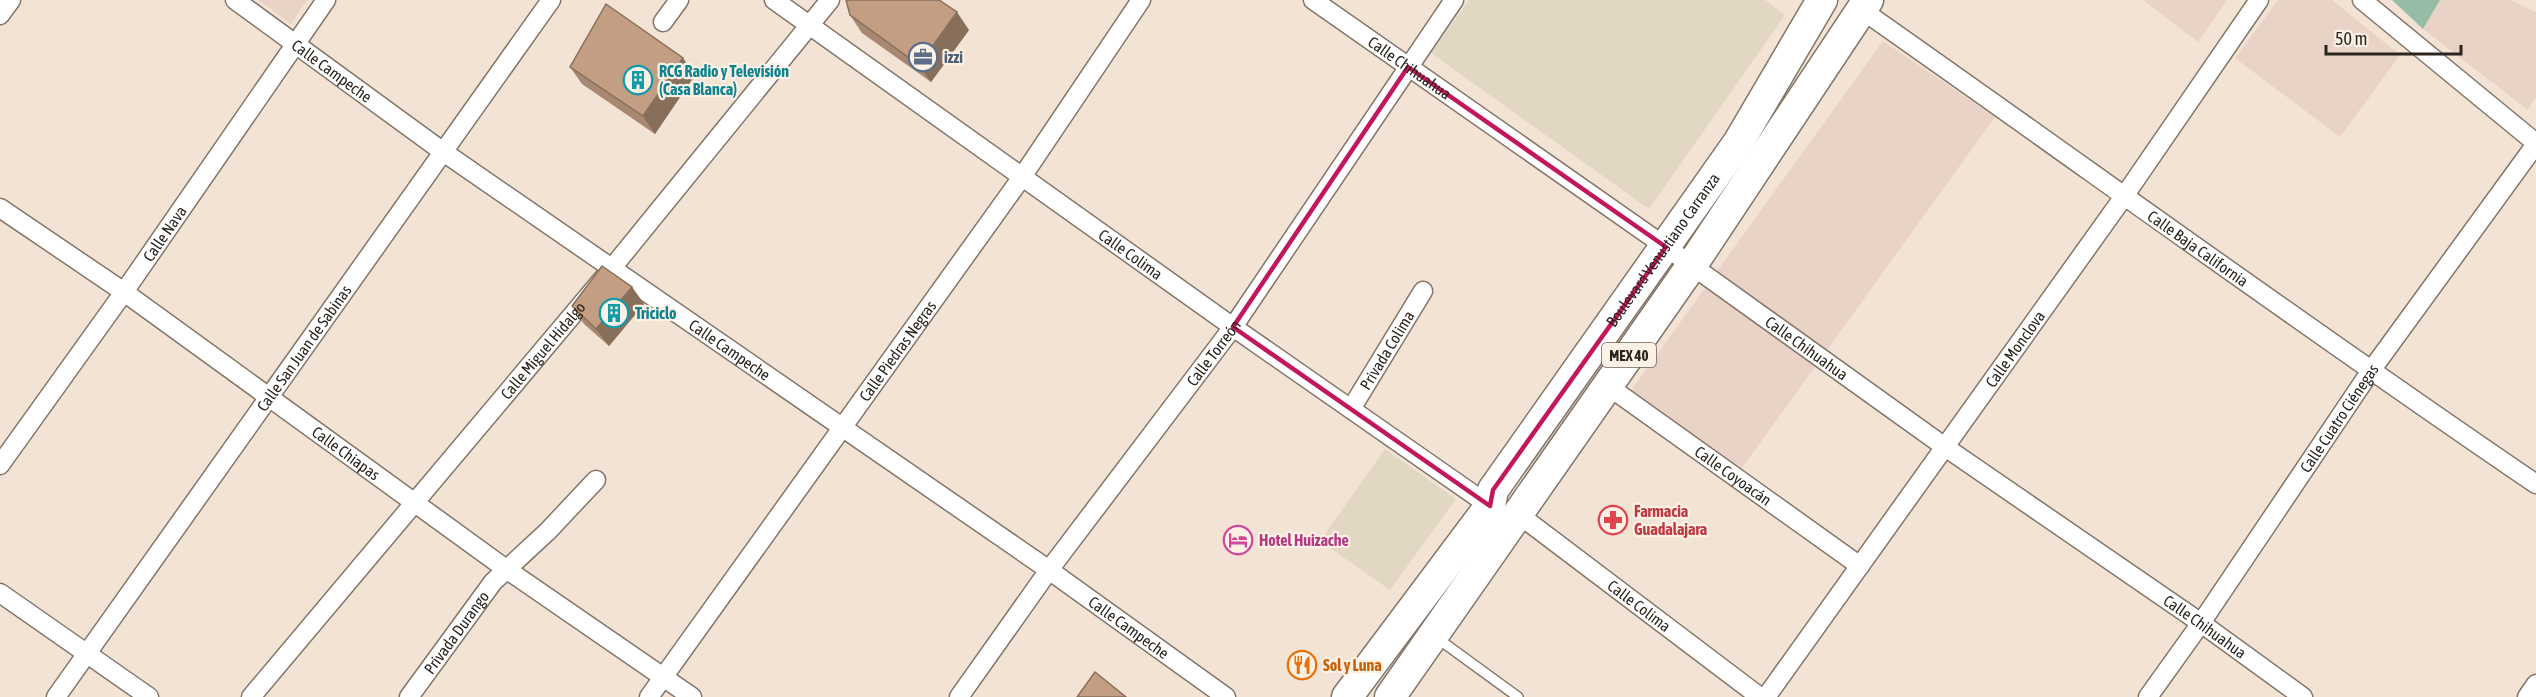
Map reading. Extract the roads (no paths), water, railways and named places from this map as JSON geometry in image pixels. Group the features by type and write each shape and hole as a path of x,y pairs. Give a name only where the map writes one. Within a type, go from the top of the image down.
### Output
{"main road":[{"path":"1865,5 1891,0"},
{"name":"Boulevard Venustiano Carranza","path":"1504,510 1493,490 1738,143 1817,2"},
{"name":"Boulevard Venustiano Carranza","path":"1347,697 1608,386 1692,265 1865,5"},
{"name":"Boulevard Venustiano Carranza","path":"1390,697 1434,636 1504,510"}],"street":[{"path":"0,15 10,0"},
{"name":"Calle Campeche","path":"235,0 442,151 840,428 1049,570 1226,697"},
{"name":"Calle Nava","path":"0,465 124,292 326,0"},
{"name":"Calle San Juan de Sabinas","path":"56,697 550,0"},
{"path":"663,22 679,0"},
{"name":"Calle Colima","path":"774,0 1233,327 1351,409 1504,510 1760,697"},
{"name":"Calle Miguel Hidalgo","path":"251,697 612,268 830,0"},
{"name":"Calle Piedras Negras","path":"649,697 1022,177 1141,0"},
{"name":"Calle Chihuahua","path":"1313,0 2303,697"},
{"name":"Calle Torreón","path":"959,697 1049,570 1233,327 1454,0"},
{"name":"Calle Monclova","path":"1766,697 2125,195 2259,0"},
{"path":"2362,0 2536,143"},
{"name":"Calle Baja California","path":"1865,5 2370,372 2536,484"},
{"name":"Calle Cuatro Ciénegas","path":"2148,697 2201,624 2370,372 2536,143"},
{"name":"Calle Chiapas","path":"0,208 124,292 506,569 692,697"},
{"name":"Privada Colima","path":"1351,409 1423,291"},
{"name":"Calle Coyoacán","path":"1608,386 1860,566"},
{"name":"Privada Durango","path":"409,697 482,596 506,569 548,531 596,480"},
{"path":"0,593 149,697"},
{"path":"2527,697 2536,684"}],"lane":[{"path":"1434,636 1518,697"}],"place":[{"name":"izzi","path":"923,57"},
{"name":"RCG Radio y Televisión (Casa Blanca)","path":"638,80"},
{"name":"Triciclo","path":"614,313"},
{"name":"Farmacia Guadalajara","path":"1613,520"},
{"name":"Hotel Huizache","path":"1238,540"},
{"name":"Sol y Luna","path":"1302,665"}]}
